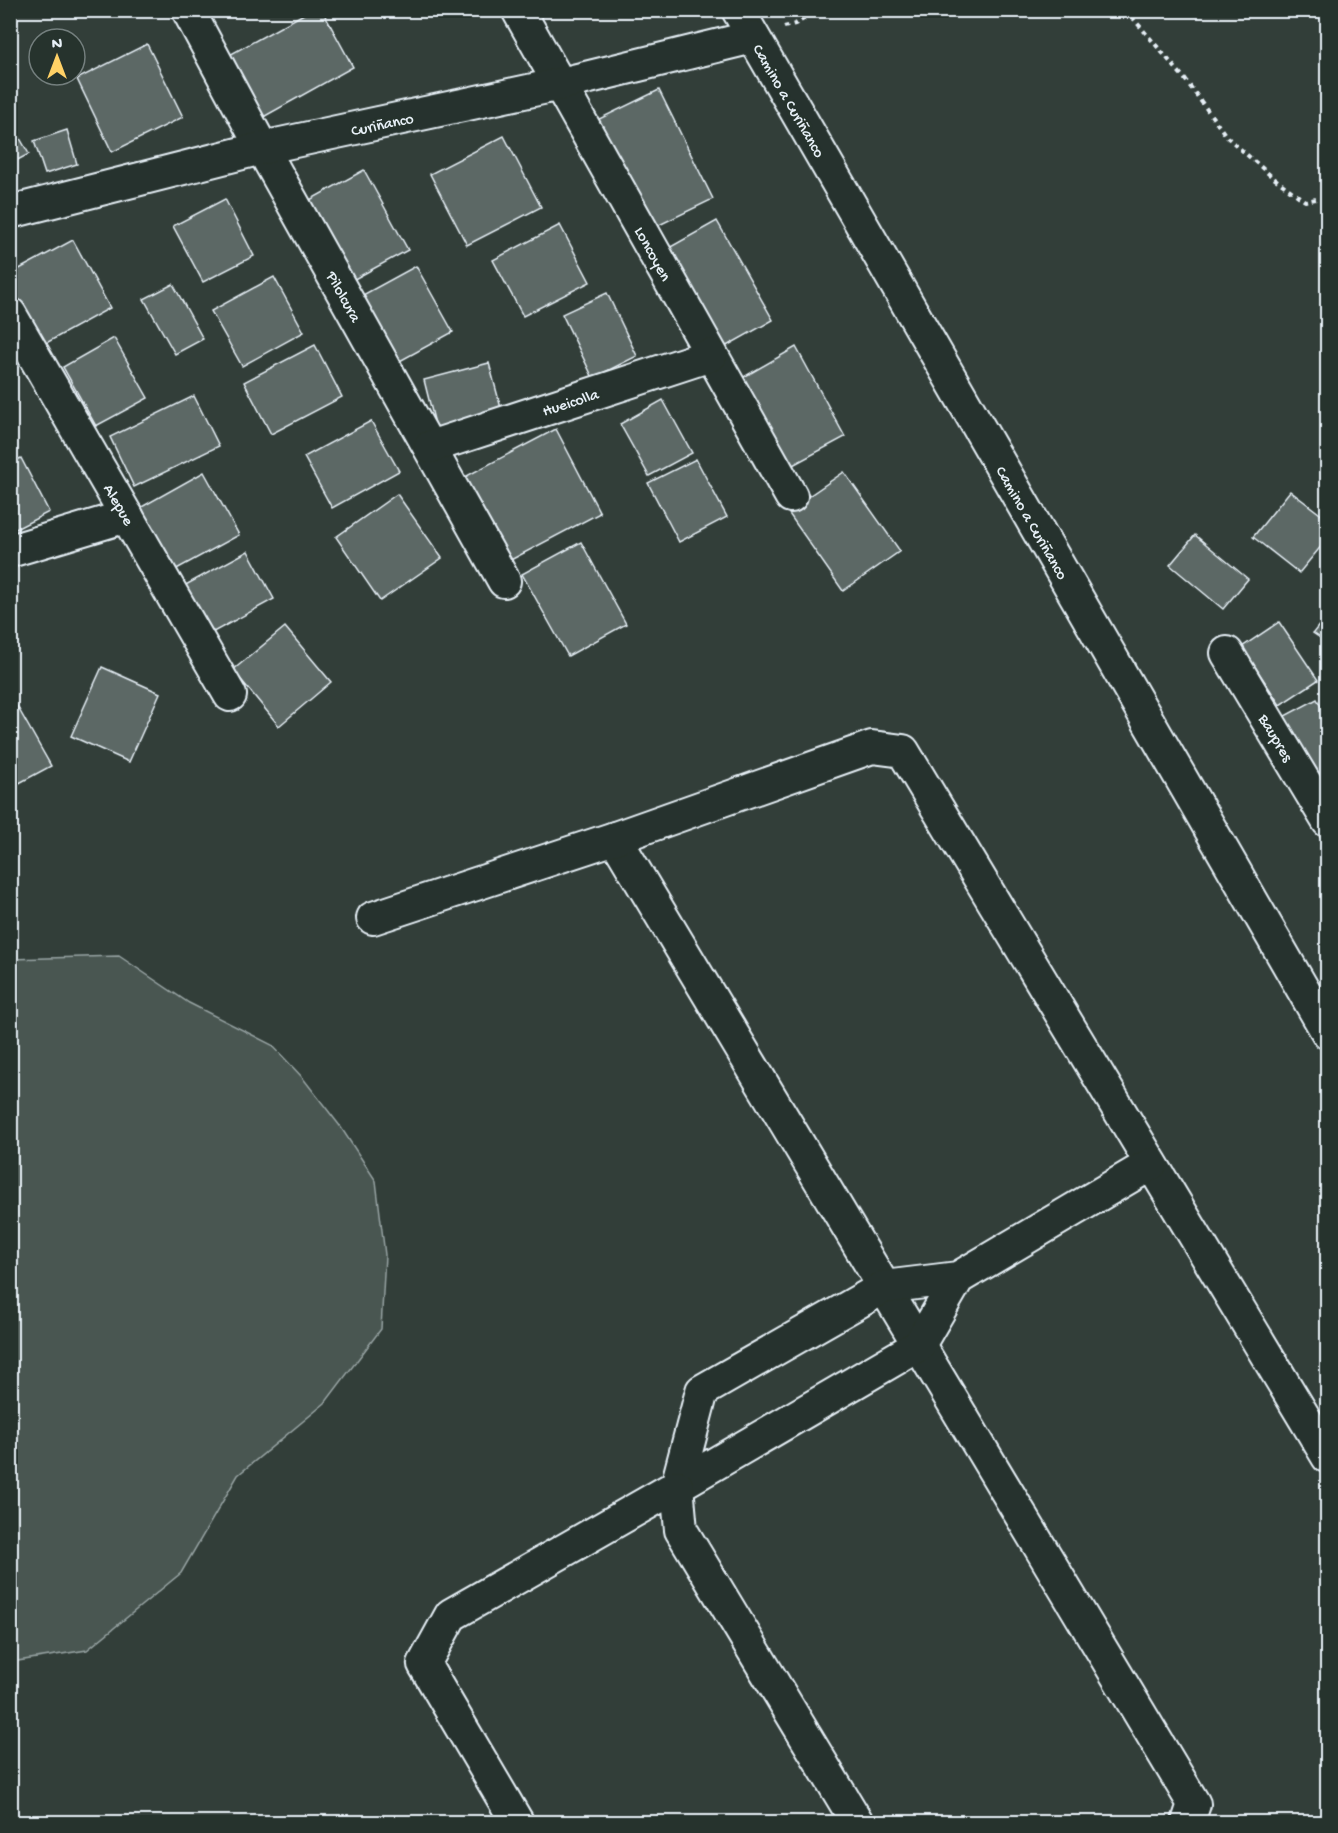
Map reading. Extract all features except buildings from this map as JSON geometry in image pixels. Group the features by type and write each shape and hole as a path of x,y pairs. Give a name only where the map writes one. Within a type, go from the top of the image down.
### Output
{"street":[{"name":"Pilolcura","path":"188,10 262,148 504,581"},
{"name":"Loncoyen","path":"518,10 791,496"},
{"name":"Curiñanco","path":"10,212 262,148 561,84 746,24"},
{"name":"Camino a Curiñanco","path":"746,24 1326,1029"},
{"name":"Alepue","path":"10,314 230,695"},
{"name":"Hueicolla","path":"430,447 711,355"},
{"path":"10,551 127,516"},
{"name":"Baupres","path":"1227,653 1328,821"},
{"path":"373,918 615,838 872,747 903,751 1328,1457"},
{"path":"615,838 1194,1804 1188,1822"},
{"path":"857,1822 681,1530 677,1486 702,1391 884,1287 958,1278 1151,1164"},
{"path":"517,1822 424,1664 451,1615 919,1345 958,1278"}],"path":[{"path":"795,24 819,10"},
{"path":"1126,10 1185,78 1227,137 1271,176 1305,201 1328,197"}],"shaded area":[{"path":"119,956 189,1003 272,1045 302,1077 340,1126 376,1181 385,1255 381,1329 325,1403 238,1475 181,1573 87,1650 11,1662 11,959"}]}
